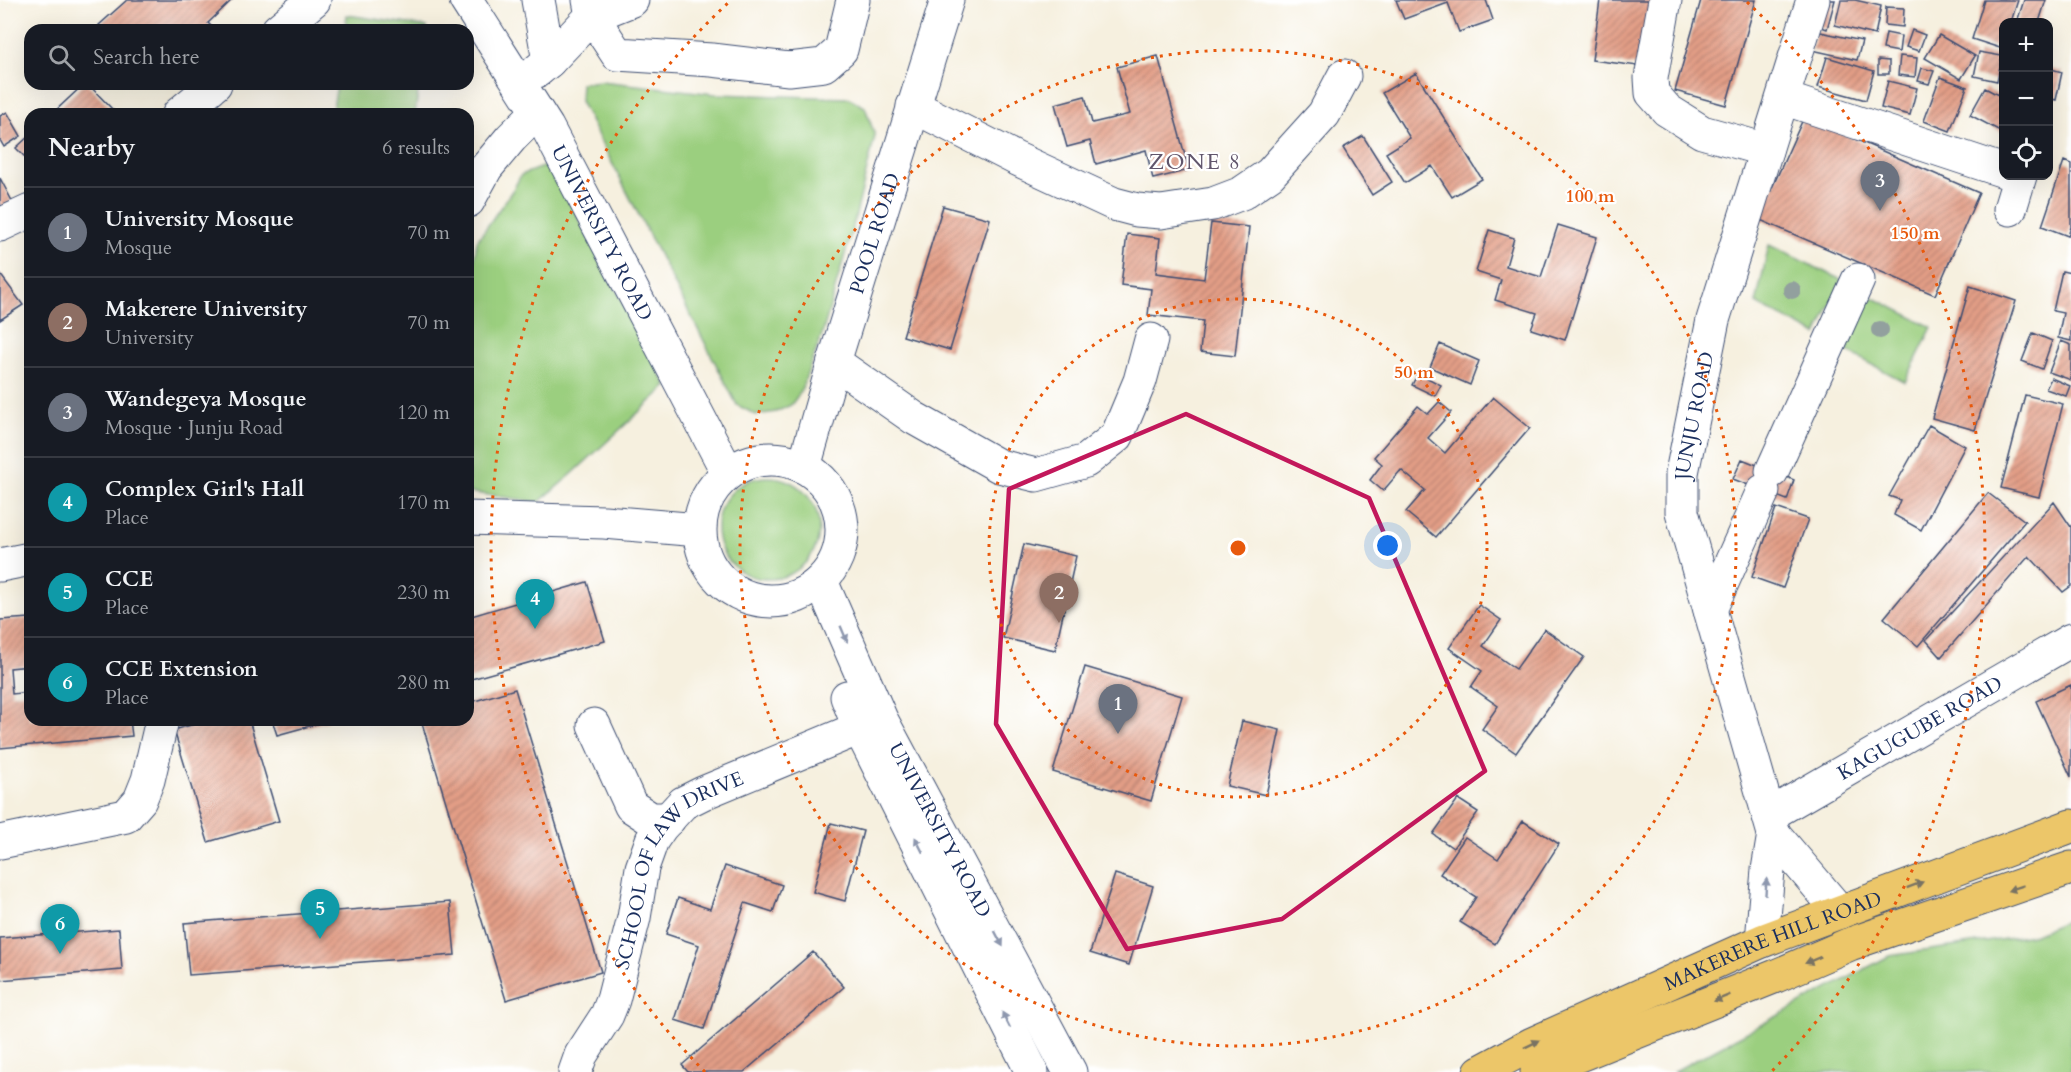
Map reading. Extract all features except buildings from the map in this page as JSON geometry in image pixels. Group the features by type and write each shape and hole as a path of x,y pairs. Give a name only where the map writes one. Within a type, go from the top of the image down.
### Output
{"main road":[{"name":"MAKERERE HILL ROAD","path":"1480,1072 1532,1044 1762,941 2071,826"},
{"name":"MAKERERE HILL ROAD","path":"1537,1072 1850,944 2071,868"}],"street":[{"path":"285,24 314,0"},
{"name":"UNIVERSITY ROAD","path":"466,0 529,99 728,473"},
{"path":"538,0 549,61"},
{"path":"474,190 486,168 511,138 549,61 591,8 632,0"},
{"path":"591,8 617,54 712,60 789,69 824,65 841,50 853,0"},
{"name":"POOL ROAD","path":"804,467 834,362 947,0"},
{"path":"1665,0 1651,78 1652,93 1667,110 1702,132 1766,150"},
{"name":"JUNJU ROAD","path":"1762,941 1772,825 1682,512 1682,473 1713,320 1813,0"},
{"path":"913,106 1015,158 1114,204 1137,210 1161,212 1213,204 1242,193 1270,174 1324,114 1344,76"},
{"path":"185,108 208,90"},
{"path":"1783,98 1999,169"},
{"path":"2010,209 2018,180"},
{"path":"0,225 24,214"},
{"path":"1710,610 1858,280"},
{"path":"834,362 914,418 999,466 1036,475 1086,461 1117,436 1140,381 1151,340"},
{"path":"765,459 785,460 804,467 822,480 835,498 841,519 841,542 834,562 812,587 783,600 762,600 742,595 724,584 711,569 702,550 699,530 702,508 712,489 728,473 745,463 765,459"},
{"path":"474,518 604,522 699,530"},
{"path":"0,565 24,560"},
{"name":"UNIVERSITY ROAD","path":"812,587 870,724 1032,1072"},
{"name":"KAGUGUBE ROAD","path":"1772,825 2071,640"},
{"name":"UNIVERSITY ROAD","path":"870,724 1070,1072"},
{"name":"SCHOOL OF LAW DRIVE","path":"575,1072 581,1055 607,1015 613,1000 634,918 642,868 652,840 669,819 683,803 703,793 870,724"},
{"path":"594,725 631,806 651,819 669,819"},
{"path":"0,842 126,816 140,800 148,780 161,726"},
{"name":"JUNJU ROAD","path":"1772,825 1840,912"}],"highlighted area":[{"path":"1186,414 1369,498 1485,771 1282,919 1127,949 996,724 1009,489"}],"green space":[{"path":"347,15 407,24 346,24"},
{"path":"601,81 715,94 849,98 865,107 875,136 855,219 822,335 800,393 791,405 776,412 756,415 737,405 580,101 581,83"},
{"path":"336,90 418,90 416,108 333,108"},
{"path":"545,166 562,187 667,386 539,502 474,493 474,263 477,241 521,175"},
{"path":"1769,245 1842,280 1817,335 1756,303"},
{"path":"1866,294 1932,327 1905,382 1843,349"},
{"path":"768,477 788,481 804,492 815,508 819,528 815,548 804,564 788,575 768,579 748,575 732,564 721,548 717,528 721,508 732,492 748,481"},
{"path":"2071,919 2071,1072 1673,1072 1889,956 2033,935"}],"place":[{"name":"Wandegeya Mosque","path":"1880,211"},
{"name":"Makerere University","path":"1059,623"},
{"name":"Complex Girl's Hall","path":"535,629"},
{"name":"University Mosque","path":"1118,734"},
{"name":"CCE","path":"320,939"},
{"name":"CCE Extension","path":"60,954"}],"district":[{"name":"ZONE 8","path":"1195,161"}]}
